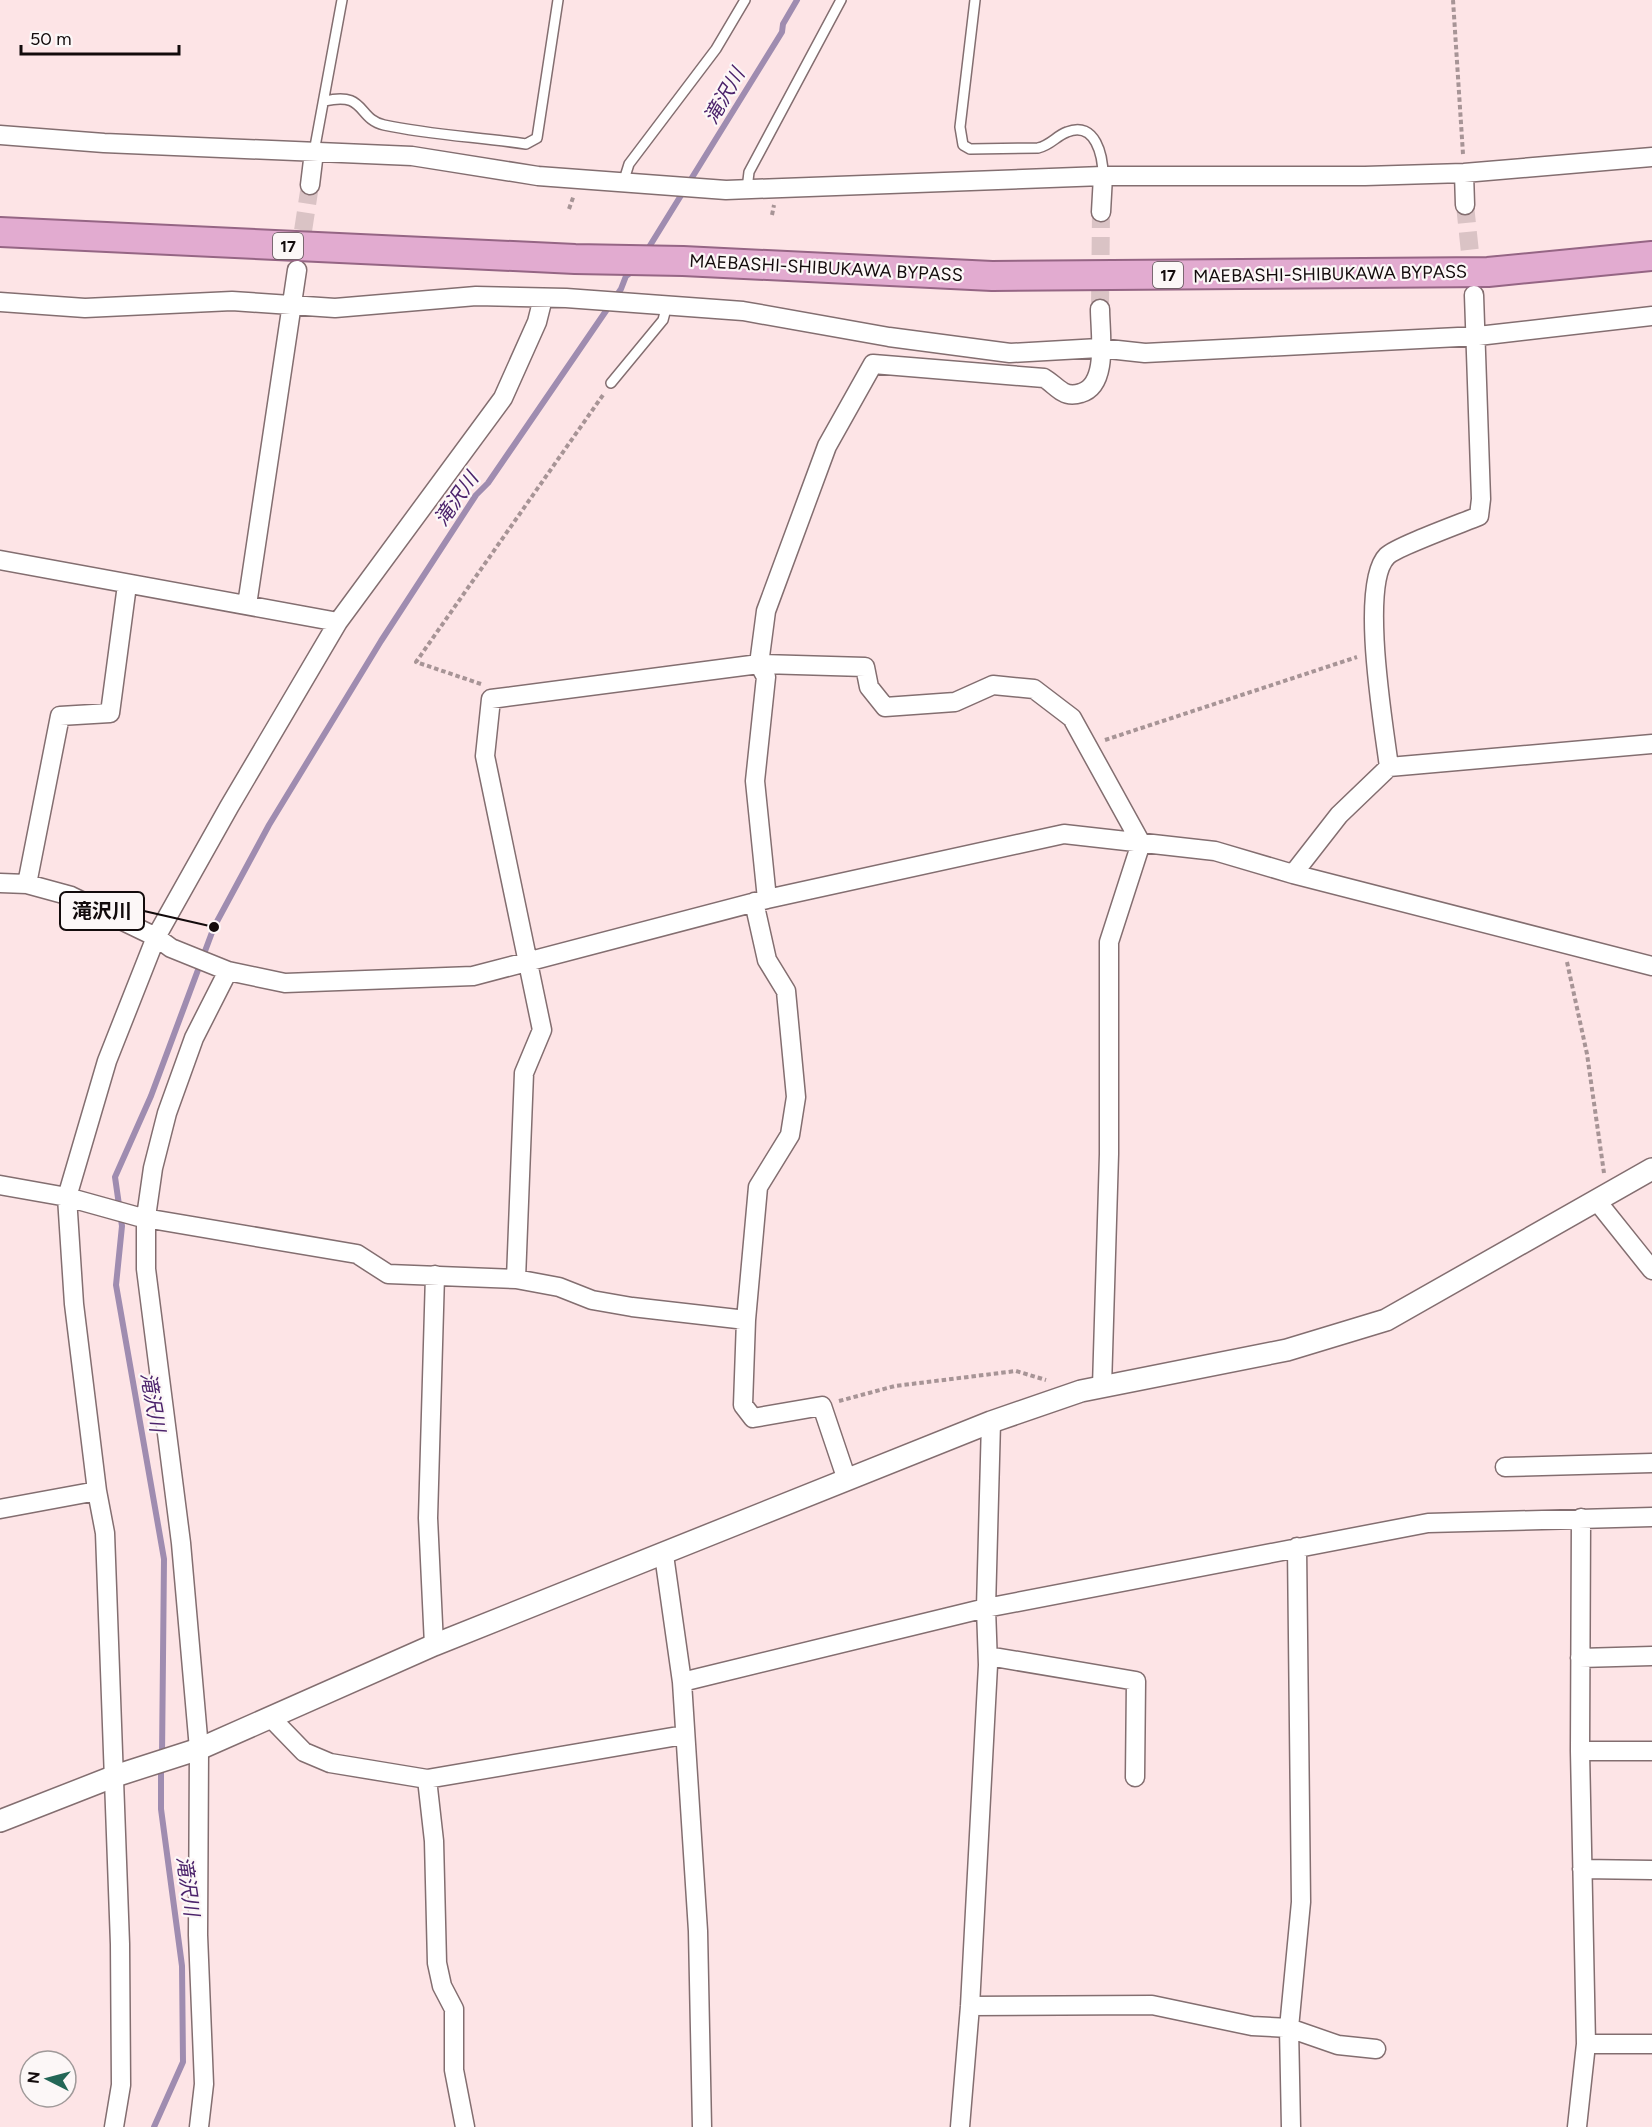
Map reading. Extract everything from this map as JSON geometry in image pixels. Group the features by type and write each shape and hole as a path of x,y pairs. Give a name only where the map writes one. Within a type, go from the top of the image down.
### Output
{"highway":[{"name":"MAEBASHI-SHIBUKAWA BYPASS","path":"0,232 992,276 1488,272 1652,256"}],"street":[{"path":"0,135 104,143 412,156 528,175 726,190 1103,176 1365,176 1464,173 1652,157"},
{"path":"310,185 314,152"},
{"path":"1464,173 1465,205"},
{"path":"1101,212 1103,176"},
{"path":"247,605 297,270"},
{"path":"1389,767 1375,651 1376,573 1387,555 1479,516 1481,499 1478,336 1474,295"},
{"path":"0,302 85,308 232,302 292,307 373,306 476,296 566,298 743,311 889,337 1010,353 1099,348 1145,353 1478,336 1652,316"},
{"path":"114,2127 121,2085 121,2050 115,1776 105,1533 97,1491 70,1272 67,1197 107,1061 163,943 338,622 453,469 503,398 537,322 543,298"},
{"path":"847,1480 822,1406 753,1418 743,1405 746,1320 758,1188 790,1135 796,1096 786,991 767,960 760,901 755,781 766,677 759,664 766,611 827,446 873,364 1044,378 1064,393 1075,395 1093,387 1100,374 1100,309"},
{"path":"0,560 338,622"},
{"path":"27,884 60,716 110,713 127,585"},
{"path":"516,1280 524,1073 542,1029 530,961 485,756 491,699 759,664 865,667 869,687 885,707 954,702 993,685 1034,689 1072,718 1141,843 1109,942 1109,1155 1091,1389"},
{"path":"1293,874 1338,815 1389,767 1652,744"},
{"path":"0,883 27,884 71,896 163,943 223,968 285,983 473,976 760,901 1064,834 1215,851 1293,874 1652,966"},
{"path":"199,2127 204,2084 198,1935 199,1749 181,1543 146,1269 143,1217 167,1113 194,1038 223,968"},
{"path":"0,1821 115,1776 199,1749 434,1645 664,1555 991,1422 1091,1389 1287,1350 1386,1320 1652,1169"},
{"path":"0,1185 67,1197 143,1217 357,1254 388,1274 516,1280 559,1287 592,1300 632,1307 746,1320"},
{"path":"1601,1197 1652,1270"},
{"path":"434,1645 428,1518 435,1275"},
{"path":"960,2127 970,2006 988,1656 986,1608 991,1422"},
{"path":"1505,1467 1652,1463"},
{"path":"0,1509 97,1491"},
{"path":"682,1682 986,1608 1428,1523 1652,1517"},
{"path":"1577,2127 1586,2044 1580,1751 1581,1518"},
{"path":"1291,2127 1290,2028 1301,1902 1297,1548"},
{"path":"664,1555 682,1682 698,1932 702,2127"},
{"path":"988,1656 1136,1681 1135,1777"},
{"path":"1580,1658 1652,1656"},
{"path":"271,1718 304,1752 330,1763 427,1779 684,1735"},
{"path":"1580,1751 1652,1751"},
{"path":"427,1779 434,1841 437,1963 442,1986 454,2009 454,2070 465,2127"},
{"path":"1582,1869 1652,1870"},
{"path":"970,2006 1152,2005 1252,2026 1290,2028 1338,2045 1376,2049"},
{"path":"1586,2044 1652,2044"}],"lane":[{"path":"314,152 342,0"},
{"path":"325,100 337,98 354,100 382,124 526,144 533,142 537,138 558,0"},
{"path":"631,184 629,164 716,49 745,0"},
{"path":"747,189 749,172 841,0"},
{"path":"975,0 960,127 963,146 970,149 1038,148 1046,146 1068,131 1078,131 1090,135 1098,144 1103,155 1103,176"},
{"path":"611,383 663,320 662,305"}],"path":[{"path":"1453,0 1464,173"},
{"path":"569,209 575,192"},
{"path":"491,699 485,685 416,662 611,383"},
{"path":"1087,746 1375,651"},
{"path":"1563,944 1587,1054 1601,1197"},
{"path":"822,1406 895,1386 1016,1371 1091,1389"}],"waterway":[{"name":"滝沢川","path":"646,252 782,32 783,24 797,0"},
{"name":"滝沢川","path":"162,1756 164,1559 116,1285 122,1226 115,1177 151,1096 214,927 269,825 381,641 476,495 488,483 621,289 626,276 634,270"},
{"name":"滝沢川","path":"154,2127 183,2062 182,1966 161,1809 161,1766"}],"tunnel":[{"path":"299,257 310,185"},
{"path":"1465,205 1473,281"},
{"path":"1100,309 1101,212"}],"place":[{"name":"滝沢川","path":"214,927"}]}
